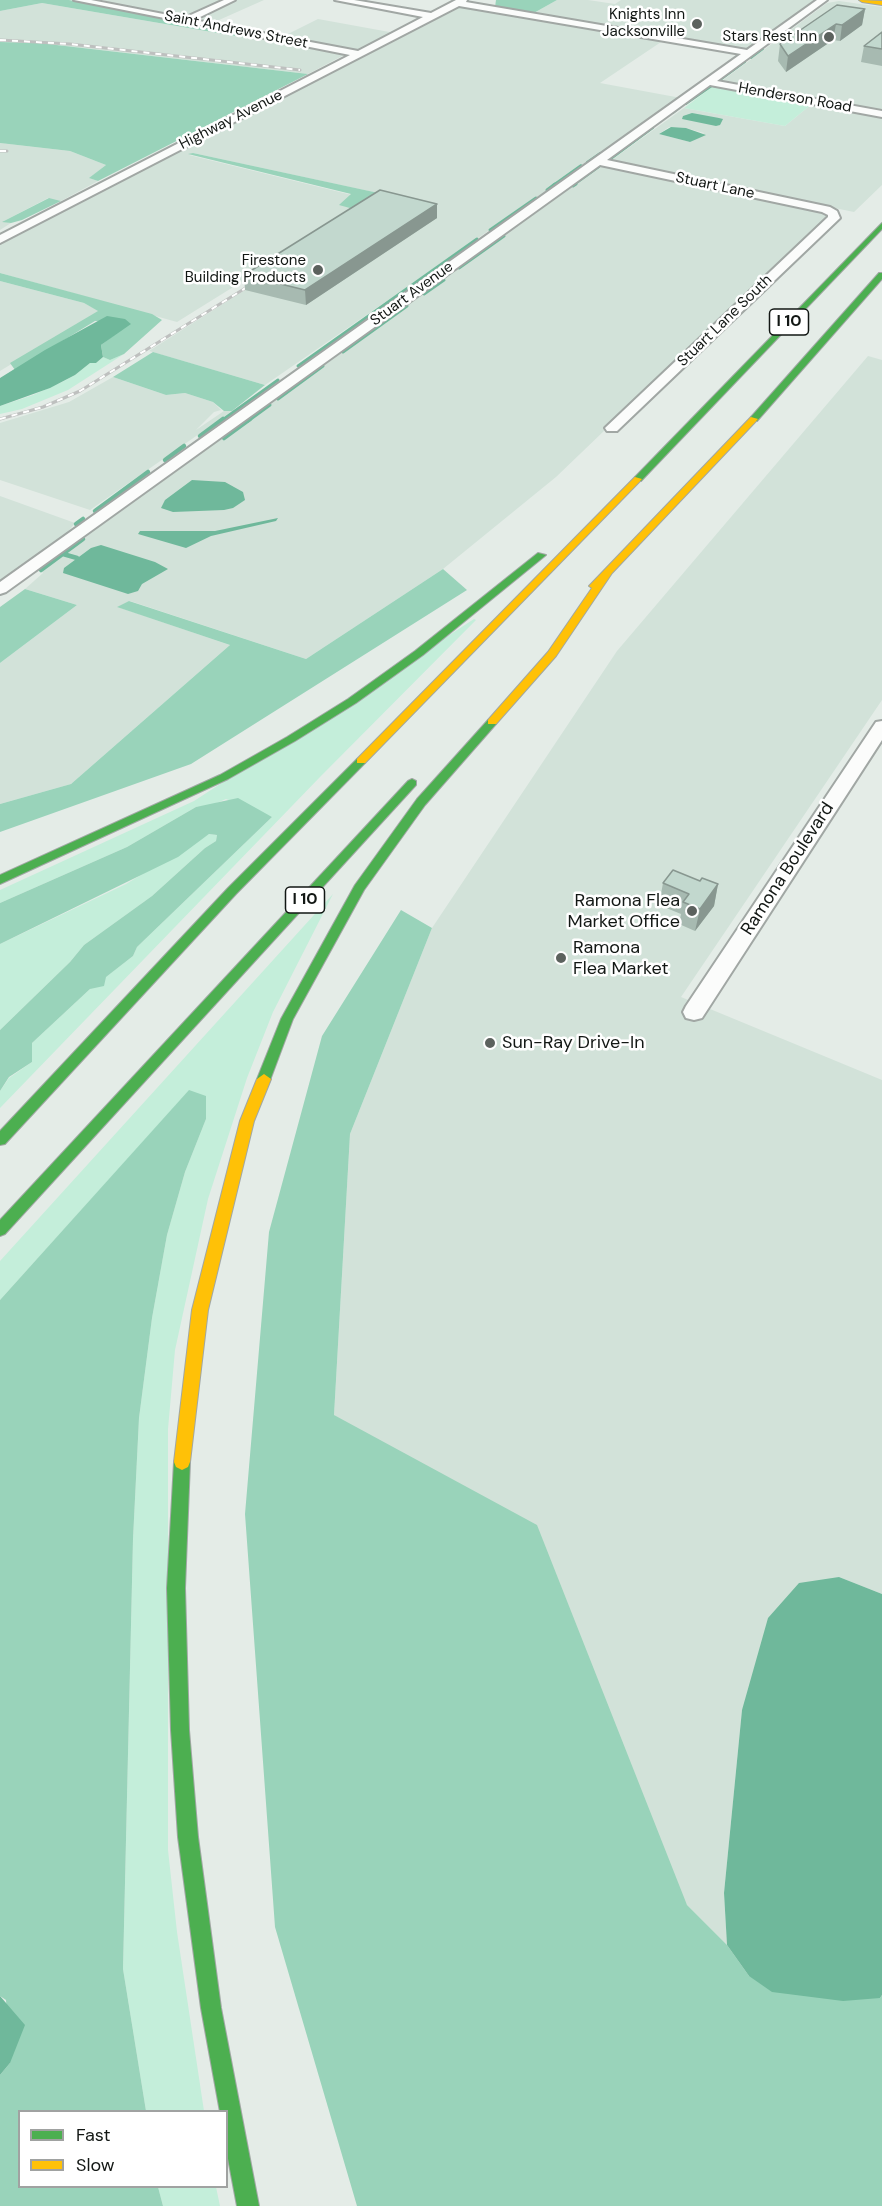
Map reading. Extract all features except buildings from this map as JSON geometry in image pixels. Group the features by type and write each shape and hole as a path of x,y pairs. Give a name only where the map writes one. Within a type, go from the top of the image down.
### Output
{"main road":[{"path":"862,0 882,3"},
{"name":"I 10","path":"0,1140 232,891 616,502 882,225"},
{"name":"I 10","path":"544,640 756,417 882,275"},
{"path":"0,880 75,848 224,777 352,701 419,652 581,524 616,502"},
{"path":"248,2206 211,2008 188,1837 180,1730 176,1588 179,1500 190,1381 203,1299 222,1211 247,1122 287,1019 358,888 421,802 552,654 609,570"},
{"name":"I 10","path":"0,1230 422,772"},
{"path":"0,874 75,848"}],"street":[{"name":"Saint Andrews Street","path":"78,0 359,54"},
{"path":"184,21 231,0"},
{"path":"339,0 431,16"},
{"name":"Stuart Avenue","path":"0,589 824,0"},
{"path":"460,1 750,53"},
{"name":"Highway Avenue","path":"0,240 460,1"},
{"name":"Henderson Road","path":"709,82 882,114"},
{"name":"Stuart Lane","path":"597,161 826,209 833,213"},
{"name":"Stuart Lane South","path":"612,428 834,218 833,213"},
{"name":"Ramona Boulevard","path":"694,1012 882,726"}],"shaded area":[{"path":"0,0 69,0 251,35 247,38 42,3 0,11"},
{"path":"105,0 225,1 187,18 179,18 99,3"},
{"path":"234,0 264,0 210,24 193,20"},
{"path":"496,0 557,0 532,14 495,7"},
{"path":"557,0 588,0 615,4 621,0 816,0 749,50 739,50 532,14"},
{"path":"839,1 882,7 882,112 719,83 827,3"},
{"path":"42,3 247,38 251,35 346,54 308,74 39,43 0,41 0,11"},
{"path":"462,5 664,40 600,83 681,98 265,385 149,351 377,206 382,194 193,153 189,155 352,195 357,210 177,322 0,273 0,244 456,6"},
{"path":"318,19 395,33 355,51 280,38"},
{"path":"0,42 39,43 308,74 98,181 89,178 106,165 70,151 0,143"},
{"path":"715,85 813,103 785,126 684,108"},
{"path":"813,103 882,116 882,185 854,212 616,163 613,159 684,108 785,126","holes":["669,127 686,128 704,133 690,142 659,134"]},
{"path":"692,113 723,119 720,125 716,126 682,119 683,116"},
{"path":"671,127 686,128 706,135 690,142 659,134"},
{"path":"0,143 70,151 106,165 90,178 98,181 61,201 48,198 4,221 11,223 0,230"},
{"path":"193,153 383,194 357,210 339,205 351,194 188,154"},
{"path":"598,166 826,213 827,217 556,477 443,569 306,659 130,601 118,607 230,645 71,784 0,804 0,663 77,605 25,589 43,573 39,567"},
{"path":"49,198 61,201 22,220 11,223 2,222"},
{"path":"0,273 152,314 162,320 124,354 110,360 103,357 101,345 130,323 95,321 15,370 10,363 98,311 84,303 0,281"},
{"path":"0,281 84,303 99,311 0,371"},
{"path":"107,316 125,319 131,324 101,345 103,357 96,363 90,363 75,375 50,388 0,406 0,378"},
{"path":"153,352 265,385 232,411 224,411 213,402 185,393 166,395 113,377"},
{"path":"124,354 68,390 22,409 0,414 0,406 62,382 103,357 110,360"},
{"path":"868,356 882,360 882,700 681,997 882,1080 882,1594 839,1577 742,1710 724,1893 727,1945 687,1905 334,1415 350,1134 432,928 617,651"},
{"path":"113,377 166,395 185,393 213,402 221,410 214,412 196,430 224,411 232,411 90,510 0,480 0,423 69,402"},
{"path":"192,480 225,482 243,492 245,500 233,508 224,510 173,512 161,508 165,500"},
{"path":"0,496 75,523 63,538 0,583"},
{"path":"278,518 276,521 211,536 186,548 138,534 140,531 215,531"},
{"path":"101,545 155,562 168,569 142,584 138,591 128,594 63,573 64,568 91,548"},
{"path":"443,569 467,590 191,764 0,832 0,804 71,784 230,645 117,607 129,601 306,659"},
{"path":"25,589 77,605 0,663 0,607"},
{"path":"474,619 476,620 320,777 0,1108 0,1091 9,1078 32,1062 32,1043 90,989 133,956 137,947 272,817 226,799 212,805 196,807 127,847 0,903 0,890 194,801"},
{"path":"238,798 272,817 137,947 133,956 106,977 104,986 90,989 32,1043 32,1062 9,1077 0,1091 0,1030 70,962 84,945 152,896 205,848 216,841 217,835 209,834 178,857 0,944 0,903 127,847 196,807"},
{"path":"209,834 217,835 216,841 205,848 152,896 84,945 70,962 0,1030 0,944 126,884"},
{"path":"333,894 273,1012 247,1078 208,1199 175,1350 168,1429 168,1850 177,1932 204,2110 146,2110 123,1969 133,1539 139,1418 152,1318 167,1235 185,1172 206,1119 189,1091 0,1300 0,1261"},
{"path":"401,910 432,928 350,1134 334,1415 537,1525 687,1905 727,1945 749,1976 880,1998 882,1995 882,2206 357,2206 275,1927 245,1514 269,1232 322,1036"},
{"path":"189,1090 206,1096 206,1119 185,1172 167,1235 152,1318 139,1418 133,1539 123,1969 146,2110 18,2110 18,2188 158,2188 163,2206 0,2206 0,2075 10,2063 6,2000 0,1996 0,1300"},
{"path":"839,1577 882,1594 882,1995 880,1998 843,2001 772,1992 749,1976 727,1945 724,1893 742,1710 768,1618 799,1583"},
{"path":"0,1996 25,2025 10,2063 0,2075"},
{"path":"158,2188 216,2188 220,2206 163,2206"}],"waterway":[{"path":"751,58 763,49"},
{"path":"719,81 745,62"},
{"path":"686,104 712,86"},
{"path":"673,113 682,106"},
{"path":"611,159 653,128"},
{"path":"587,162 600,153"},
{"path":"553,185 581,165"},
{"path":"574,185 599,167"},
{"path":"547,190 555,184"},
{"path":"490,230 536,198"},
{"path":"459,268 504,236"},
{"path":"298,366 477,239"},
{"path":"424,294 444,280"},
{"path":"343,352 407,306"},
{"path":"278,399 323,366"},
{"path":"221,421 278,380"},
{"path":"248,421 270,405"},
{"path":"200,436 223,419"},
{"path":"224,438 250,419"},
{"path":"165,460 184,446"},
{"path":"95,511 148,472"},
{"path":"76,524 83,519"},
{"path":"41,570 83,539"},
{"path":"63,554 77,558"}],"railway":[{"path":"0,40 70,44 300,70"},
{"path":"0,151 7,151"},
{"path":"0,419 43,407 80,391 260,279"}],"traffic: fast":[{"path":"638,479 882,225"},
{"path":"754,419 882,275"},
{"path":"0,880 224,777 291,739 352,701 419,653 541,555"},
{"path":"264,1079 287,1019 359,888 421,802 492,722"},
{"path":"0,1140 232,891 361,761"},
{"path":"0,1230 412,783"},
{"path":"182,1462 176,1588 180,1730 188,1837 211,2008 248,2206"}],"traffic: slow":[{"path":"862,0 882,3"},
{"path":"594,586 754,419"},
{"path":"361,761 638,479"},
{"path":"492,722 552,654 609,570"},
{"path":"182,1462 200,1310 247,1121 264,1079"}],"place":[{"name":"Knights Inn Jacksonville","path":"697,24"},
{"name":"Stars Rest Inn","path":"829,37"},
{"name":"Firestone Building Products","path":"318,270"},
{"name":"Ramona Flea Market Office","path":"692,911"},
{"name":"Ramona Flea Market","path":"561,958"},
{"name":"Sun-Ray Drive-In","path":"490,1043"}]}
